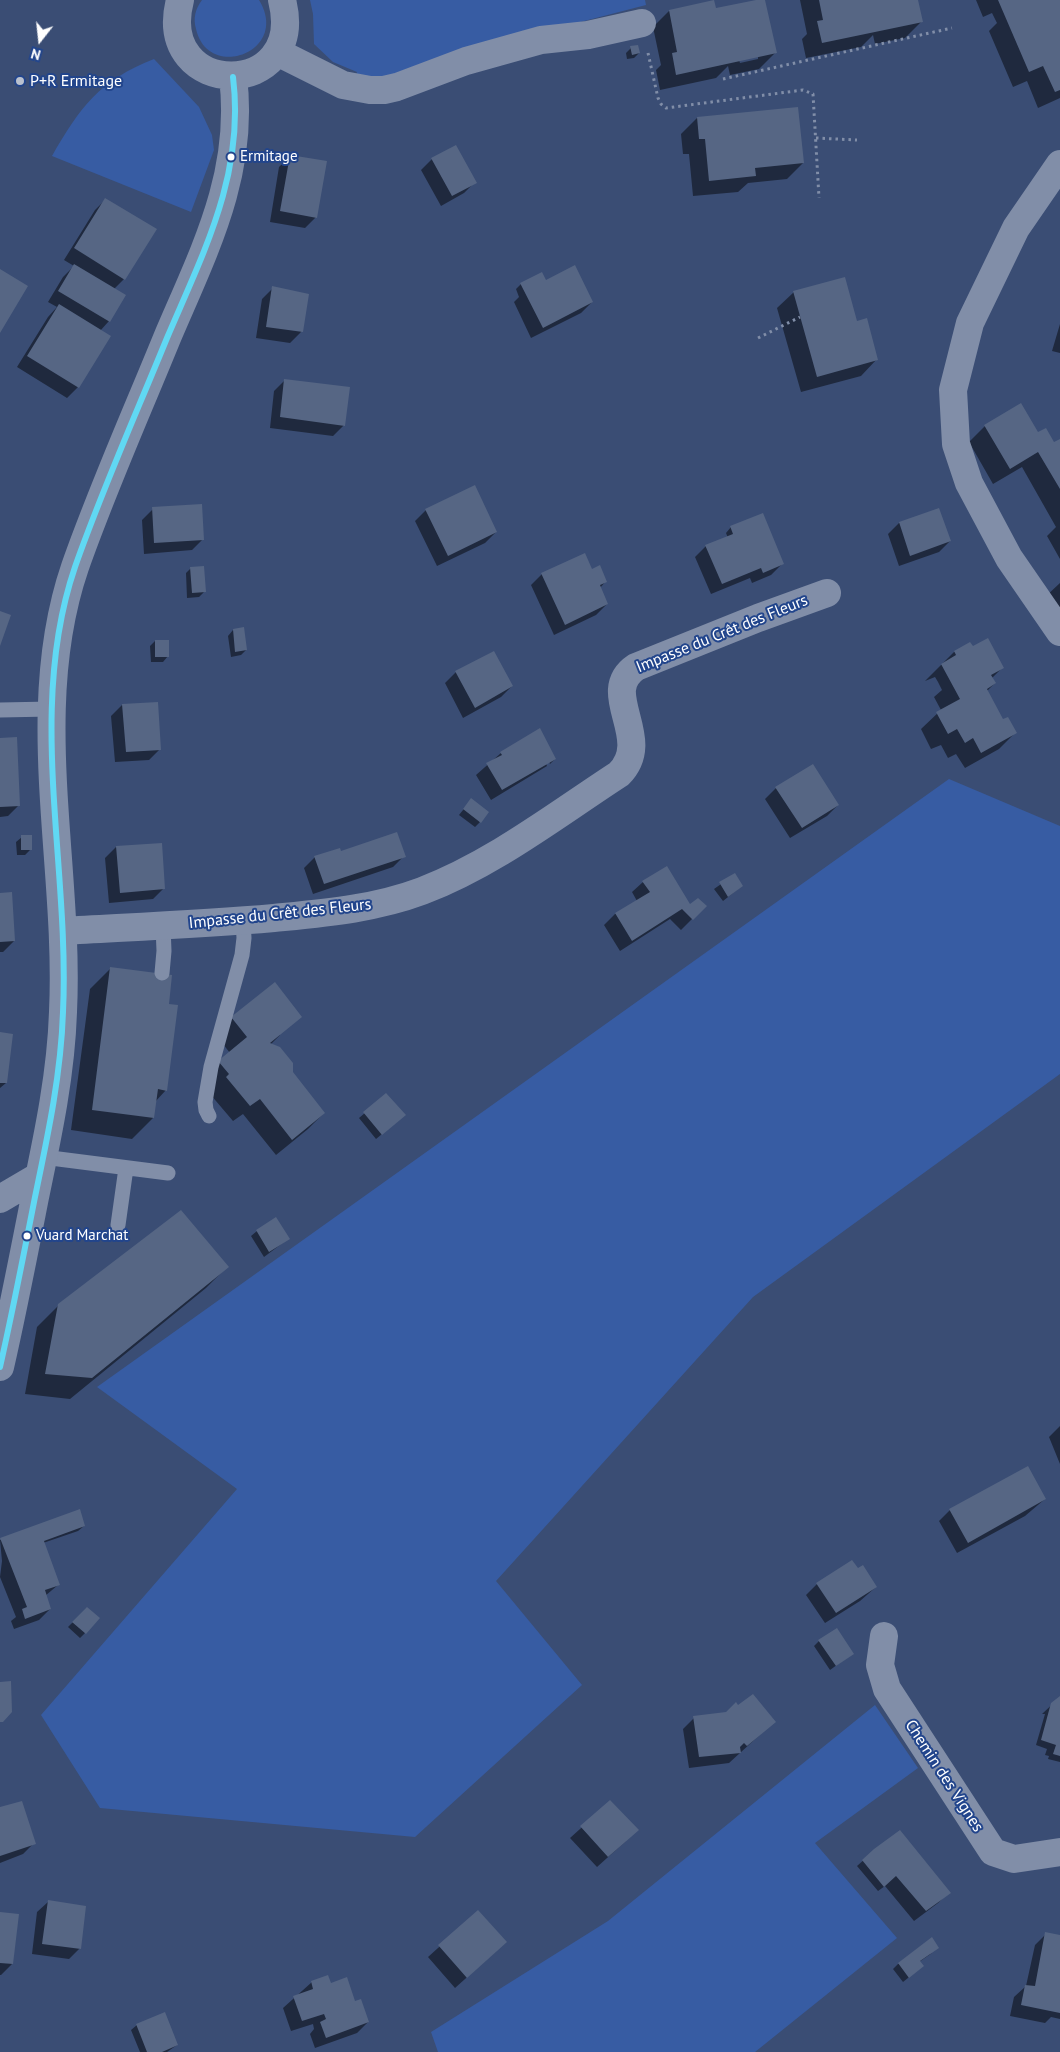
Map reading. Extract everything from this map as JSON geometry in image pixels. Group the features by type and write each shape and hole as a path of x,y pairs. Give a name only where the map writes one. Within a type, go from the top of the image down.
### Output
{"street":[{"path":"180,0 176,18 178,35 183,49 193,61 205,70 219,75 233,76 250,73 265,64 277,52 284,35 286,18 282,0"},
{"path":"277,52 342,85 370,90 384,90 397,87 466,61 541,40 596,34 642,24"},
{"path":"0,1367 41,1167 58,1075 61,1044 64,972 63,932 51,709 55,652 62,612 74,571 125,438 204,250 225,189 234,148 236,126 233,76"},
{"path":"1060,164 1016,228 970,323 953,390 956,444 969,483 1009,558 1060,632"},
{"name":"Impasse du Crêt des Fleurs","path":"63,932 243,921 367,907 420,892 471,868 513,844 619,774 626,767 632,751 621,686 629,672 636,667 758,618 827,593"},
{"path":"0,1199 41,1167"},
{"name":"Chemin des Vignes","path":"884,1636 880,1665 887,1689 993,1852 1014,1859 1060,1852"}],"lane":[{"path":"0,710 51,709"},
{"path":"209,1116 205,1102 211,1067 242,955 243,921"},
{"path":"162,926 164,951 162,973"},
{"path":"41,1167 126,1168 168,1173"},
{"path":"118,1225 126,1168"}],"path":[{"path":"723,79 952,28"},
{"path":"650,64 658,98 666,108 803,90 813,94 819,198"},
{"path":"816,138 858,140"},
{"path":"758,338 800,316"}],"shaded area":[{"path":"202,0 259,0 266,18 264,34 256,46 244,54 230,57 215,54 203,45 195,22 196,10"},
{"path":"310,0 645,0 646,5 457,54 408,75 355,80 357,72 333,62 314,44 313,14"},
{"path":"154,59 199,107 212,135 214,150 191,212 52,156 72,123 93,97 119,76"},
{"path":"949,779 1060,826 1060,1074 753,1297 496,1581 582,1685 415,1837 100,1808 41,1715 237,1489 97,1387"},
{"path":"875,1705 918,1768 815,1843 897,1938 755,2052 438,2052 431,2032 608,1921"}],"building":[{"path":"714,0 716,8 765,0 777,53 676,75 672,53 677,52 669,10"},
{"path":"819,0 918,0 923,22 822,43 817,21 823,20"},
{"path":"998,0 1060,0 1060,90 1055,92 1043,66 1029,72"},
{"path":"638,45 640,53 632,55 630,46"},
{"path":"798,107 804,163 755,168 756,176 709,181 705,139 699,139 697,117"},
{"path":"456,145 477,183 452,196 431,158"},
{"path":"290,155 327,161 317,218 280,211"},
{"path":"105,198 157,229 125,280 74,248"},
{"path":"74,264 126,295 110,322 58,291"},
{"path":"575,265 593,302 543,328 520,283 542,272 546,280"},
{"path":"0,269 28,286 0,333"},
{"path":"845,277 857,321 867,318 878,360 817,377 793,291"},
{"path":"272,286 309,294 303,332 266,327"},
{"path":"59,304 111,336 79,388 27,356"},
{"path":"284,379 350,387 345,426 280,417"},
{"path":"1021,403 1038,432 1046,428 1054,442 1060,439 1060,489 1038,452 1010,469 984,425"},
{"path":"475,485 497,532 448,556 425,509"},
{"path":"202,504 204,540 154,543 152,507"},
{"path":"939,508 951,541 910,556 899,522"},
{"path":"763,513 784,564 763,573 761,568 722,584 705,545 733,534 730,526"},
{"path":"585,553 592,569 600,565 607,582 600,585 608,604 565,625 541,573"},
{"path":"204,566 206,592 192,593 190,567"},
{"path":"0,611 11,615 0,646"},
{"path":"244,627 247,650 235,652 233,629"},
{"path":"988,638 1004,668 991,675 996,683 987,689 1003,719 1008,717 1017,733 981,753 973,738 965,743 957,729 948,734 936,712 960,699 941,664 956,655 954,651 970,642 973,646"},
{"path":"155,640 169,640 169,657 155,657"},
{"path":"494,651 513,686 475,708 455,671"},
{"path":"158,702 161,750 126,752 122,704"},
{"path":"540,728 556,759 502,790 486,763 502,755 500,752"},
{"path":"17,737 20,806 0,807 0,738"},
{"path":"813,764 839,805 802,828 775,787"},
{"path":"471,798 489,812 481,823 463,809"},
{"path":"397,832 406,857 324,884 314,856 340,848 341,851"},
{"path":"21,835 32,835 32,850 21,850"},
{"path":"162,843 165,889 120,893 116,846"},
{"path":"667,866 690,904 698,898 707,906 693,920 682,909 632,941 615,913 650,892 642,881"},
{"path":"735,873 743,886 728,897 719,882"},
{"path":"12,892 15,941 0,942 0,893"},
{"path":"110,967 172,975 169,1004 178,1005 167,1091 158,1089 154,1118 92,1110"},
{"path":"275,982 302,1017 270,1043 280,1047 293,1063 293,1072 325,1113 292,1140 260,1099 250,1106 226,1077 229,1074 218,1061 247,1037 231,1017"},
{"path":"0,1032 13,1034 7,1083 0,1083"},
{"path":"386,1093 406,1115 382,1135 363,1112"},
{"path":"181,1210 229,1267 92,1378 45,1374 58,1304"},
{"path":"276,1217 290,1239 269,1252 256,1230"},
{"path":"1028,1466 1046,1499 968,1543 949,1509"},
{"path":"80,1509 85,1526 44,1541 60,1585 45,1590 51,1609 25,1619 22,1609 27,1607 0,1538"},
{"path":"852,1560 858,1568 863,1565 877,1587 836,1613 816,1583"},
{"path":"87,1607 100,1618 86,1634 72,1622"},
{"path":"837,1628 854,1654 836,1666 818,1640"},
{"path":"11,1681 12,1712 3,1722 0,1722 0,1682"},
{"path":"753,1694 776,1722 747,1746 744,1743 740,1747 741,1753 699,1757 693,1716 726,1712 736,1702 738,1705"},
{"path":"1060,1696 1060,1756 1053,1754 1056,1745 1041,1740 1051,1703"},
{"path":"610,1800 639,1830 608,1857 580,1826"},
{"path":"22,1801 36,1844 0,1856 0,1807"},
{"path":"900,1830 951,1893 926,1911 896,1876 884,1887 862,1860"},
{"path":"48,1900 86,1906 81,1949 42,1944"},
{"path":"478,1910 507,1942 467,1978 438,1945"},
{"path":"0,1912 19,1914 13,1964 0,1963"},
{"path":"1045,1932 1060,1935 1060,2013 1021,2005 1025,1985 1035,1986"},
{"path":"932,1937 939,1948 920,1961 924,1966 909,1978 898,1963"},
{"path":"328,1975 331,1983 347,1977 355,2001 361,1999 369,2022 326,2038 320,2022 326,2019 324,2014 302,2021 293,1996 313,1989 311,1981"},
{"path":"165,2012 178,2045 162,2052 147,2052 136,2024"}],"transit line":[{"path":"0,1367 49,1128 62,1035 64,957 53,788 52,732 53,676 61,621 75,567 96,509 195,274 218,211 227,179 233,146 235,112 233,77"}],"place":[{"name":"P+R Ermitage","path":"20,81"},
{"name":"Ermitage","path":"231,157"},
{"name":"Vuard Marchat","path":"27,1236"}]}
